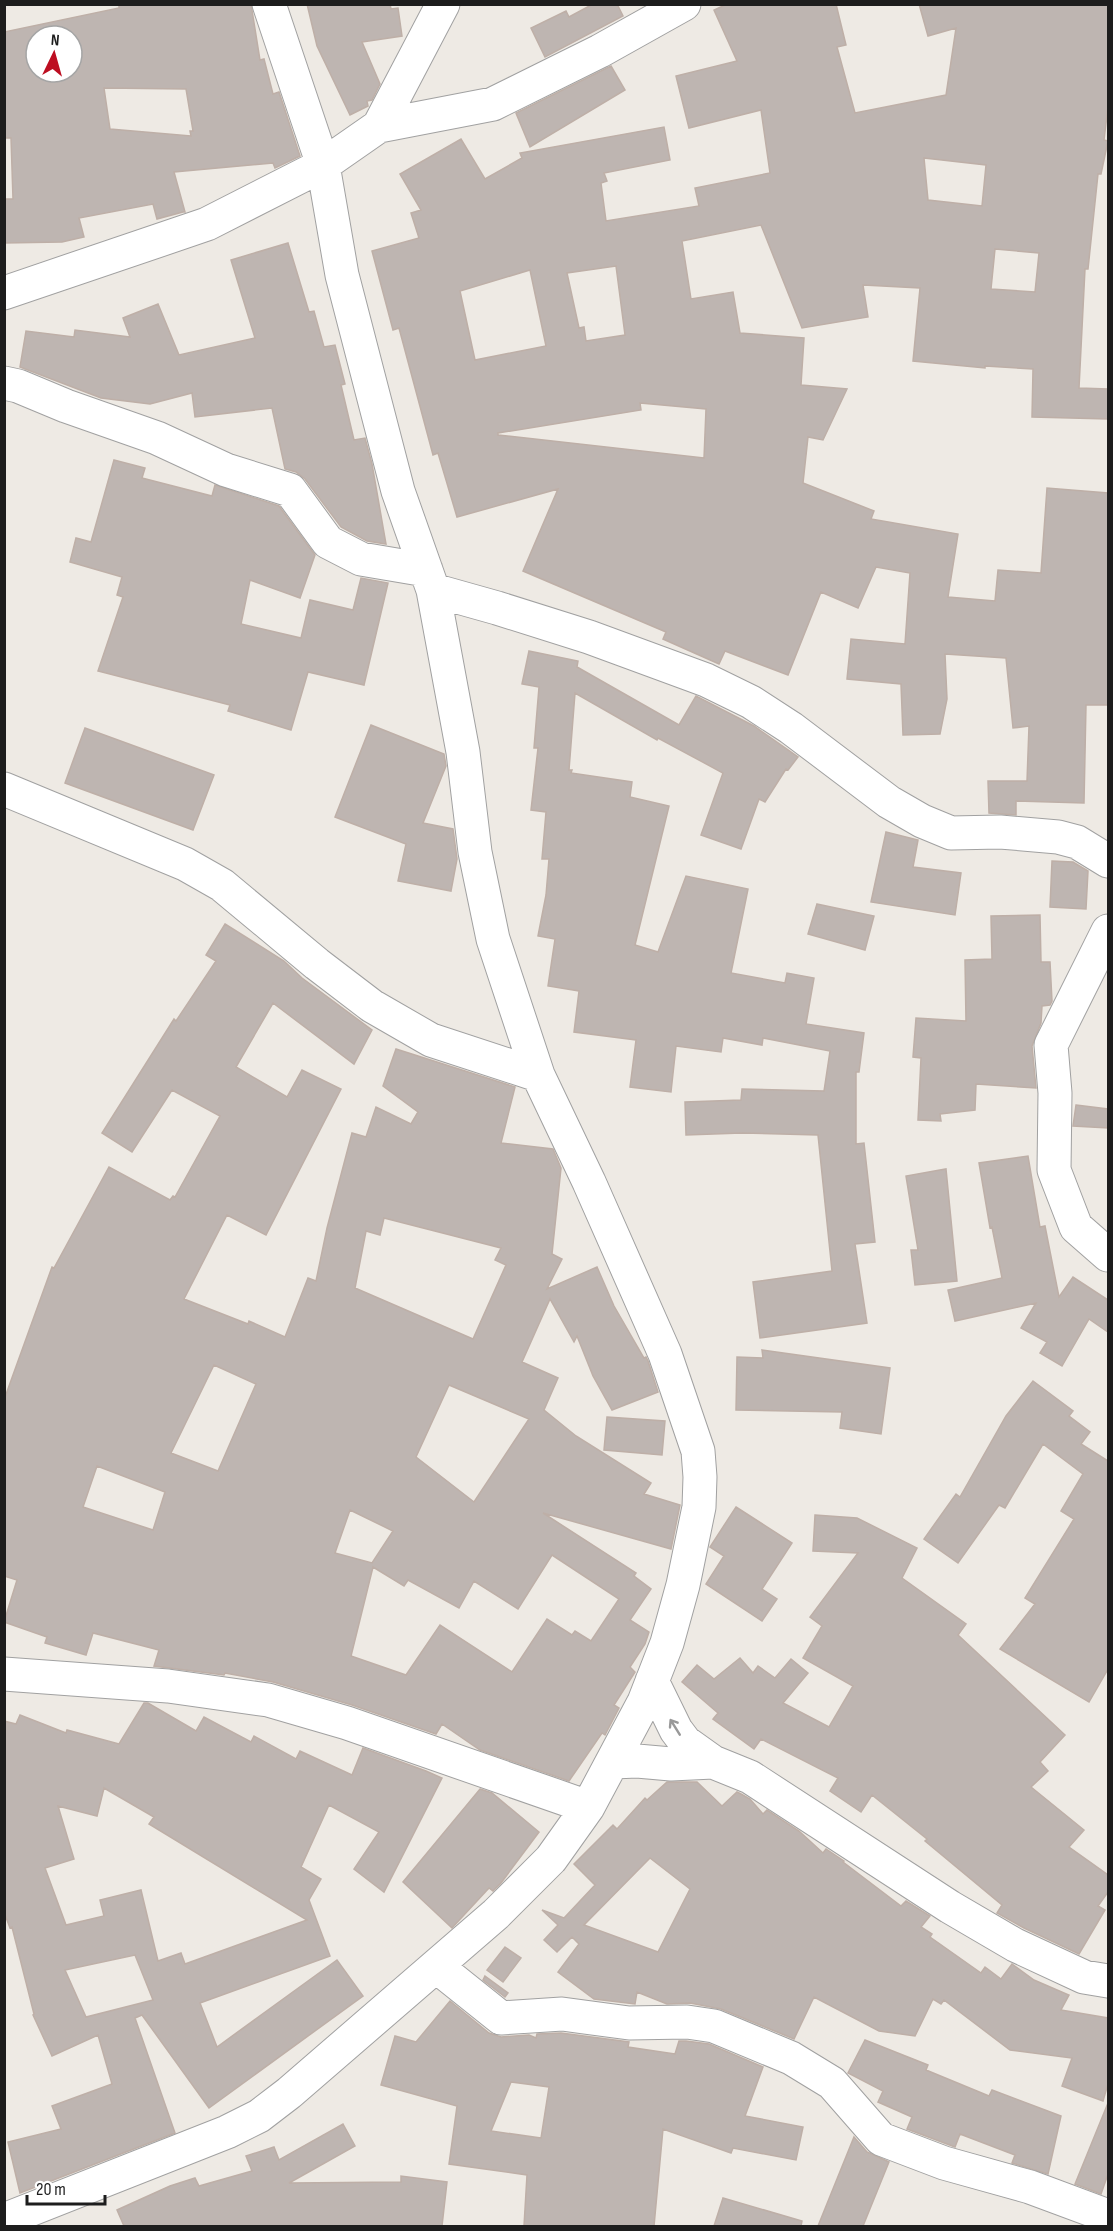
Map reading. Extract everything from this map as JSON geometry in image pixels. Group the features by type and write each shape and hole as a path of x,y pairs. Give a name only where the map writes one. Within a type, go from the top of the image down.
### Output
{"street":[{"path":"7,2212 226,2132 259,2116 289,2093 496,1914 551,1859 588,1807 644,1702 667,1643 683,1585 699,1508 698,1451 665,1354 589,1182 538,1075 493,939 475,852 463,752 430,580 398,491 342,275 323,165 269,4"},
{"path":"379,126 443,4"},
{"path":"4,293 207,224 323,165 379,126 493,104 600,51 684,4"},
{"path":"4,383 18,386 157,438 226,470 290,490 328,542 366,560 430,580 497,608 589,637 706,680 751,702 791,728 889,802 951,833 1000,832 1059,837 1077,842 1108,861"},
{"path":"4,789 185,864 222,885 317,964 372,1006 430,1040 538,1075"},
{"path":"1108,931 1051,1046 1055,1092 1054,1170 1076,1227 1108,1255"},
{"path":"4,1674 168,1686 268,1700 347,1723 588,1807"},
{"path":"652,1681 676,1731 685,1742 713,1762 750,1777 950,1907 1015,1946 1084,1977 1108,1981"},
{"path":"614,1762 671,1764 713,1762"},
{"path":"436,1966 501,2018 562,2013 628,2023 687,2022 714,2026 790,2058 832,2083 882,2139 944,2163 1030,2187 1108,2216"}],"building":[{"path":"251,4 260,60 264,59 273,94 279,92 300,156 275,168 273,163 174,172 185,212 157,219 153,204 79,218 84,237 62,242 4,243 4,199 13,199 11,138 4,138 4,32 24,28 24,84 84,84 84,24 42,24 119,8 119,5","holes":["104,88 186,89 193,131 190,131 191,136 110,129"]},
{"path":"307,4 390,4 391,9 398,8 402,36 362,42 380,84 372,100 367,101 368,106 350,115 317,46"},
{"path":"593,4 617,4 623,16 545,57 531,28 566,11 569,17"},
{"path":"727,4 836,4 846,45 837,47 855,113 946,95 956,28 928,36 919,4 1108,4 1108,107 1104,140 1108,141 1101,174 1098,174 1088,269 1085,269 1079,388 1108,389 1108,419 1032,417 1033,369 985,366 985,368 913,361 920,288 863,285 868,317 802,328 761,225 682,241 691,299 733,292 740,333 804,338 801,385 847,389 823,440 808,437 803,483 874,511 871,519 958,534 948,597 995,601 998,570 1041,573 1047,488 1108,493 1108,705 1086,705 1084,803 1016,801 1016,815 989,813 988,781 1027,781 1029,726 1013,728 1006,658 945,654 947,699 940,734 903,735 901,684 847,679 851,639 905,644 910,573 876,567 858,608 821,592 788,675 725,651 719,664 663,639 666,632 523,571 558,489 457,517 438,453 433,455 399,328 393,330 372,251 419,238 411,213 421,210 400,174 461,139 485,179 522,158 520,153 664,127 670,160 604,173 607,181 601,183 606,221 699,206 695,188 770,173 761,110 689,128 676,76 737,61 714,10","holes":["924,158 986,165 982,206 928,200","995,249 1039,253 1035,292 991,289","616,266 625,335 586,341 584,327 579,328 567,273","530,270 546,346 475,360 460,291","640,403 706,409 704,458 498,435 498,433 641,410"]},
{"path":"611,66 625,90 530,147 516,113"},
{"path":"288,243 309,312 314,311 324,347 335,345 345,384 341,385 354,440 365,438 372,464 386,544 367,541 341,527 305,479 296,472 285,469 272,408 195,417 192,393 150,404 101,398 20,367 26,331 74,337 75,330 130,337 123,318 158,304 179,355 255,338 231,260"},
{"path":"114,460 145,468 142,478 212,496 215,485 279,506 315,555 300,598 250,580 241,624 301,638 310,600 353,610 361,578 388,583 364,685 308,672 291,730 228,711 230,705 98,671 123,597 117,595 122,577 70,562 76,538 91,542"},
{"path":"529,651 578,661 577,667 679,725 696,696 754,726 798,757 788,770 786,769 765,802 759,799 741,849 701,835 723,773 658,738 657,740 575,693 569,770 572,770 571,773 632,782 630,797 669,806 635,945 658,952 686,876 748,889 731,973 785,983 787,973 814,978 806,1024 864,1033 859,1072 856,1072 856,1144 864,1143 875,1242 855,1244 867,1323 760,1338 753,1282 832,1271 818,1135 742,1133 686,1135 685,1102 741,1100 742,1089 824,1091 830,1051 763,1038 762,1045 723,1038 721,1052 676,1046 671,1092 630,1087 636,1040 574,1032 579,991 548,986 555,939 538,936 546,895 549,859 542,859 546,812 531,810 538,748 534,748 539,687 522,684"},
{"path":"371,725 444,754 446,766 423,823 453,829 457,859 451,891 398,881 406,844 335,817"},
{"path":"85,728 214,775 193,830 65,783"},
{"path":"886,832 918,840 913,867 961,873 955,915 871,902"},
{"path":"1052,861 1073,862 1088,871 1086,909 1050,907"},
{"path":"817,904 874,916 865,950 808,934"},
{"path":"1040,915 1041,962 1050,962 1052,1001 1050,1005 1042,1006 1041,1023 1032,1046 1036,1088 976,1084 975,1110 940,1114 941,1121 918,1120 921,1058 913,1057 916,1018 966,1021 965,960 992,959 991,916"},
{"path":"225,924 284,961 302,978 372,1030 354,1064 273,1003 236,1067 287,1097 302,1070 341,1089 266,1235 227,1215 184,1299 248,1324 249,1321 285,1337 308,1278 316,1281 327,1228 352,1133 366,1137 376,1107 411,1124 418,1112 383,1086 396,1049 515,1087 501,1143 553,1149 561,1168 552,1254 562,1259 547,1289 597,1267 614,1306 644,1358 646,1357 648,1361 658,1392 612,1410 593,1376 577,1336 574,1342 550,1299 522,1362 558,1378 544,1410 576,1436 651,1483 644,1494 680,1505 671,1549 543,1513 636,1573 634,1576 651,1589 630,1620 649,1632 645,1644 630,1667 635,1672 614,1705 619,1708 605,1735 602,1733 569,1781 480,1750 442,1724 436,1734 352,1705 273,1682 225,1673 224,1675 154,1666 159,1650 93,1633 86,1655 45,1643 47,1637 4,1622 17,1580 4,1576 4,1400 52,1267 54,1268 109,1167 170,1200 173,1196 175,1197 220,1116 172,1090 132,1152 102,1133 174,1019 176,1021 216,961 206,955","holes":["384,1218 501,1248 495,1260 506,1265 473,1339 355,1288 366,1231 380,1235","214,1365 256,1384 218,1471 171,1453","449,1385 529,1419 474,1502 416,1457","97,1466 165,1492 153,1530 83,1507","350,1510 393,1531 372,1563 335,1553","552,1555 619,1599 591,1641 575,1631 572,1635 547,1619 512,1672 440,1625 406,1675 351,1656 373,1567 404,1586 408,1580 459,1608 474,1581 518,1609"]},
{"path":"1076,1105 1108,1109 1108,1128 1073,1126"},
{"path":"1028,1156 1040,1227 1045,1226 1059,1297 1073,1277 1108,1300 1108,1332 1089,1319 1062,1366 1040,1353 1047,1342 1021,1328 1036,1303 955,1321 948,1290 1002,1278 992,1227 990,1228 979,1163"},
{"path":"946,1169 957,1281 915,1285 911,1250 918,1250 906,1176"},
{"path":"762,1350 890,1368 881,1434 840,1428 842,1412 736,1410 737,1357 763,1358"},
{"path":"1033,1381 1073,1411 1069,1416 1090,1432 1081,1444 1108,1461 1108,1669 1089,1702 1000,1649 1035,1604 1025,1598 1074,1519 1061,1511 1083,1474 1043,1444 1005,1508 999,1505 958,1563 924,1539 956,1494 960,1497 1006,1416"},
{"path":"607,1417 665,1421 662,1455 604,1450"},
{"path":"736,1507 792,1543 762,1589 777,1599 762,1621 706,1584 724,1556 710,1547"},
{"path":"815,1515 857,1518 917,1548 902,1578 966,1624 958,1635 1065,1735 1040,1762 1048,1771 1031,1787 1084,1830 1069,1847 1108,1875 1108,1892 1098,1906 1105,1910 1079,1954 997,1913 1002,1905 925,1841 927,1839 872,1795 861,1812 830,1791 838,1778 761,1739 754,1749 713,1719 718,1713 682,1682 697,1665 714,1679 740,1658 753,1673 758,1666 775,1678 791,1659 808,1673 783,1703 829,1727 853,1686 803,1658 822,1626 810,1617 858,1553 813,1551"},
{"path":"144,1703 148,1703 196,1731 204,1717 251,1742 254,1736 296,1759 300,1751 352,1775 363,1748 442,1778 384,1892 354,1869 379,1832 329,1805 301,1867 321,1879 309,1900 330,1956 200,2003 217,2047 337,1960 363,1996 209,2108 142,2015 135,2018 175,2133 20,2193 8,2142 61,2129 52,2106 112,2084 98,2035 52,2056 33,2015 12,1927 10,1928 4,1912 4,1721 16,1724 20,1715 66,1733 67,1730 119,1744","holes":["104,1788 154,1817 149,1824 307,1920 185,1964 181,1953 158,1961 141,1890 100,1900 104,1916 66,1925 45,1868 74,1859 58,1806 97,1816","135,1955 153,2000 86,2017 65,1970"]},
{"path":"667,1782 697,1782 722,1806 737,1792 750,1799 763,1814 767,1810 799,1831 823,1853 826,1849 844,1861 901,1906 906,1901 930,1916 921,1927 932,1934 930,1937 981,1973 985,1967 1001,1979 1012,1964 1034,1980 1069,1995 1061,2010 1108,2018 1108,2084 1103,2101 1062,2086 1072,2058 1010,2050 944,2000 941,2004 933,1999 915,2036 879,2031 814,1997 794,2039 721,2009 690,2003 667,2004 637,1992 635,2004 594,1999 558,1972 579,1944 572,1937 557,1952 544,1940 558,1925 542,1910 564,1918 595,1885 574,1864 613,1825 617,1829 645,1798 647,1800","holes":["650,1858 690,1889 658,1952 584,1925"]},
{"path":"480,1789 492,1793 539,1832 501,1883 493,1891 489,1888 452,1928 403,1882"},
{"path":"505,1947 521,1958 503,1982 487,1970"},
{"path":"485,1976 508,1993 505,1997 483,1980"},
{"path":"450,2001 489,2033 501,2037 529,2035 536,2038 537,2034 561,2033 629,2042 628,2047 675,2054 679,2041 709,2044 763,2067 745,2116 803,2127 796,2160 733,2148 731,2153 663,2129 654,2226 524,2226 527,2175 449,2164 457,2106 381,2085 395,2036 416,2042","holes":["511,2082 549,2087 541,2138 491,2131"]},
{"path":"865,2040 928,2065 926,2070 989,2096 992,2090 1061,2116 1048,2174 1012,2163 1015,2155 960,2134 955,2147 907,2129 912,2117 878,2102 883,2091 848,2073"},
{"path":"1108,2103 1108,2174 1101,2194 1075,2184"},
{"path":"343,2124 355,2146 289,2183 401,2182 401,2176 447,2182 442,2226 124,2226 117,2210 170,2186 195,2178 199,2186 252,2171 246,2156 274,2147 279,2160"},
{"path":"854,2137 867,2152 889,2162 863,2226 818,2226"},
{"path":"723,2198 802,2221 801,2226 714,2226"}]}
